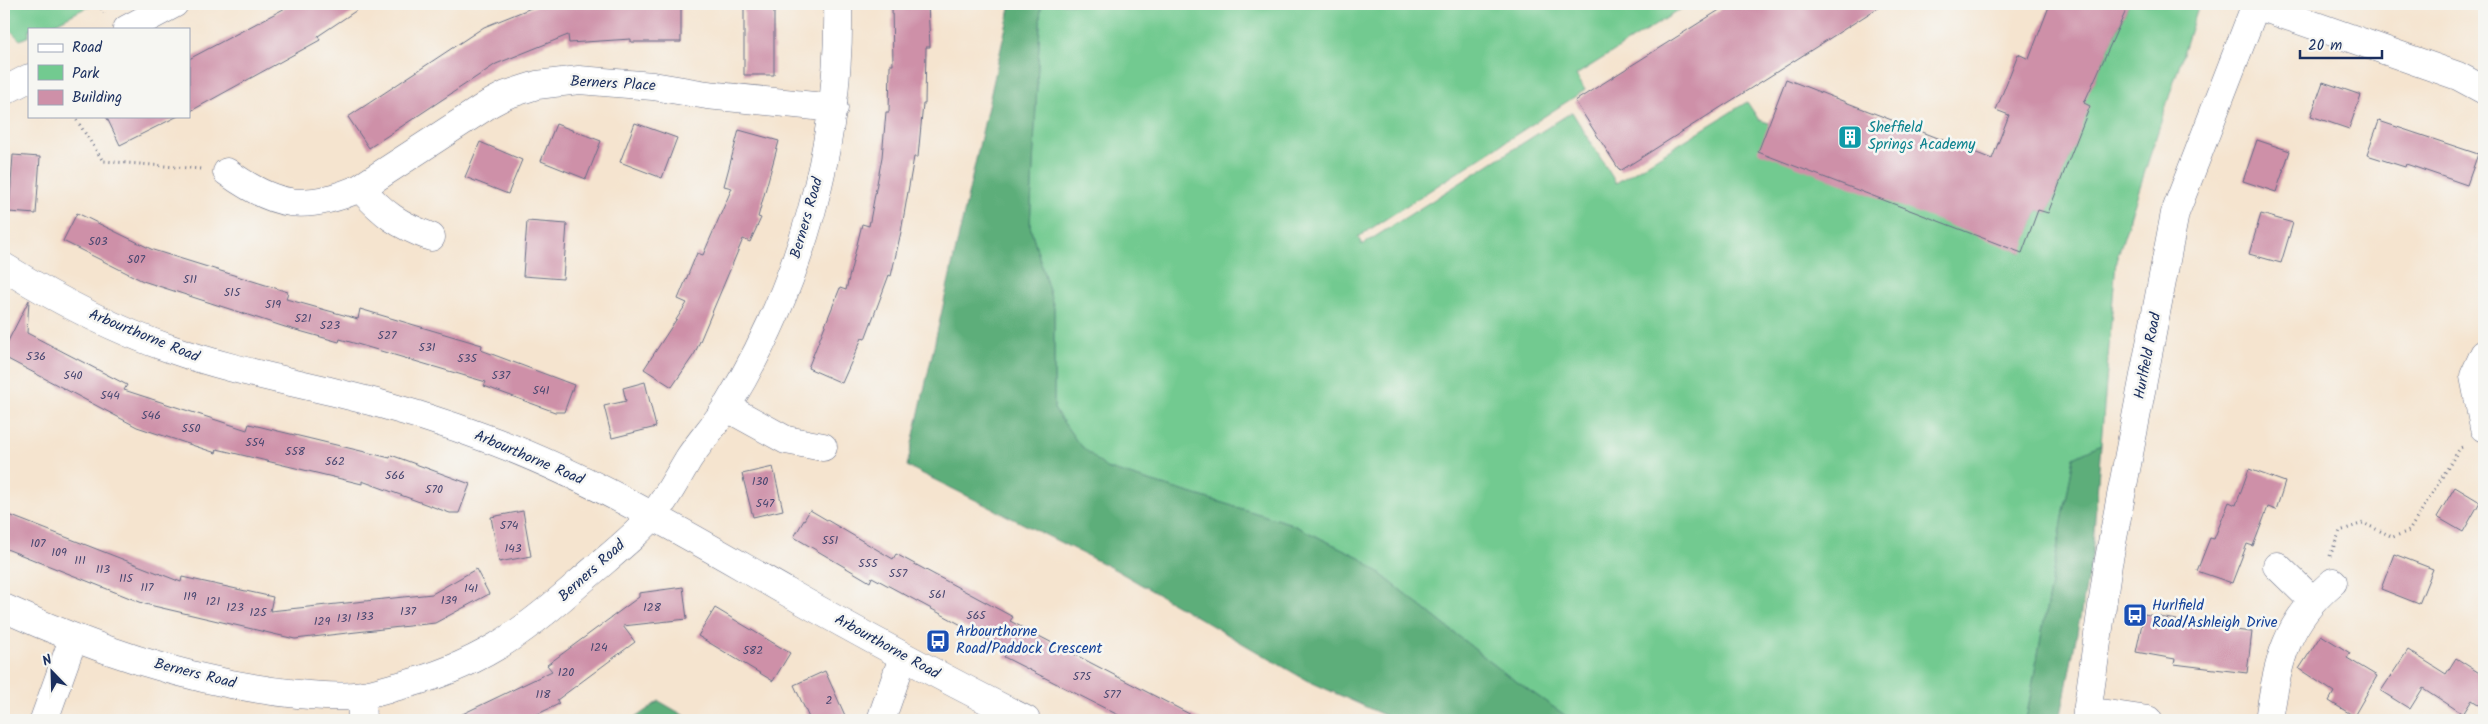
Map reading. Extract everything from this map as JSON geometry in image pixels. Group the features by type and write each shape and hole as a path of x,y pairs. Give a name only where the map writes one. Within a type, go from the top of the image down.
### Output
{"street":[{"path":"129,28 174,4"},
{"name":"Berners Road","path":"4,608 73,639 170,669 226,683 275,692 315,695 361,708 424,680 456,669 489,653 549,610 654,515 690,456 726,407 752,359 789,280 814,205 834,108 838,4"},
{"path":"2256,4 2405,56 2458,76 2484,90"},
{"name":"Hurlfield Road","path":"2087,715 2108,564 2175,213 2256,4"},
{"path":"4,91 28,79"},
{"name":"Berners Place","path":"227,172 251,189 285,201 312,204 338,197 360,188 489,104 506,95 536,85 578,80 653,86 707,95 834,108"},
{"path":"360,188 378,208 402,226 431,238"},
{"name":"Arbourthorne Road","path":"4,267 38,288 112,325 168,349 212,362 381,404 442,422 497,442 555,467 654,515 903,657 1026,720"},
{"path":"2476,436 2474,376 2484,354"},
{"path":"726,407 786,440 823,447"},
{"path":"2277,566 2312,600"},
{"path":"2269,720 2281,659 2292,628 2312,600 2333,582"},
{"path":"44,720 73,639"},
{"path":"881,720 903,657"},
{"path":"2087,715 2148,720"}],"path":[{"path":"75,118 103,161 227,172"},
{"path":"2333,582 2327,564 2340,531 2363,523 2393,537 2409,531 2460,448 2476,436"}],"green space":[{"path":"4,4 93,4 46,28 28,28 28,36 20,40 4,24"},
{"path":"1011,4 1041,4 1030,226 1054,308 1054,409 1078,443 1106,468 1289,523 1359,557 1507,675 1572,720 1395,720 1306,680 1116,570 907,466"},
{"path":"1041,4 1689,4 1576,75 1585,90 1358,237 1362,245 1572,112 1616,183 1747,102 1759,120 1769,123 2021,253 2038,210 2048,213 2089,106 2077,101 2090,89 2129,4 2199,4 2116,261 2101,444 2074,457 2026,720 1572,720 1507,675 1359,557 1289,523 1106,468 1078,443 1054,409 1054,308 1030,226"},
{"path":"2101,444 2092,556 2060,720 2026,720 2074,457"},
{"path":"659,701 692,720 632,720"}],"building":[{"path":"293,4 366,4 318,36 320,40 190,111 190,58"},
{"path":"541,4 681,4 681,42 631,42 631,39 569,43 568,35 496,64 369,148 348,117 484,27"},
{"path":"744,4 774,4 774,75 744,75"},
{"path":"892,4 928,4 930,47 926,47 925,104 923,104 918,157 914,157 891,276 889,275 865,339 862,338 842,383 808,368 840,288 846,290 862,224 869,226 882,157 886,112 889,112 890,65 893,65"},
{"path":"1729,4 1884,4 1620,171 1575,101"},
{"name":"Sheffield Springs Academy","path":"2050,4 2129,4 2084,103 2090,106 2048,213 2038,210 2022,253 1758,152 1786,79 1992,159 2009,115 1996,110 2018,54 2029,59"},
{"path":"2323,82 2361,95 2349,129 2311,116"},
{"path":"107,118 174,118 120,145"},
{"path":"2379,121 2478,154 2467,185 2406,164 2405,167 2367,155"},
{"path":"635,123 677,138 662,178 620,162"},
{"path":"556,124 601,141 586,179 541,161"},
{"path":"739,130 779,141 758,217 761,218 750,242 743,239 695,353 672,387 644,369 687,303 678,299 697,253 703,255 732,188 724,186"},
{"path":"2257,140 2290,151 2276,192 2243,181"},
{"path":"480,142 522,160 508,194 465,177"},
{"path":"13,155 40,157 36,214 9,212"},
{"path":"77,213 153,250 288,292 286,299 358,319 360,309 482,345 481,350 574,385 564,412 555,412 484,386 486,382 340,339 339,342 285,327 143,281 63,241"},
{"path":"2261,214 2293,223 2281,263 2249,254"},
{"path":"527,221 567,224 563,279 523,276"},
{"path":"29,300 27,333 127,385 124,390 247,430 249,424 390,458 391,455 470,484 459,513 450,513 362,481 362,484 217,449 216,453 137,427 4,357 4,349"},
{"path":"645,382 656,427 612,438 604,406 626,401 623,388"},
{"path":"773,467 783,510 753,517 742,474"},
{"path":"2249,469 2285,482 2276,510 2268,507 2253,546 2247,544 2232,583 2197,571 2210,538 2214,539 2229,502 2236,505"},
{"path":"2455,487 2480,502 2463,532 2437,517"},
{"path":"810,510 893,559 896,554 1013,617 1010,621 1201,720 1128,720 1004,657 1008,650 872,577 870,582 794,537"},
{"path":"523,511 531,556 499,562 491,517"},
{"path":"4,513 181,582 182,577 273,597 270,611 432,594 476,569 489,594 435,623 295,639 145,604 4,548"},
{"path":"2394,554 2433,569 2419,604 2381,589"},
{"path":"683,587 687,619 623,626 635,642 557,700 559,704 525,720 450,720 552,671 547,665 639,597 639,593"},
{"path":"715,608 790,653 773,681 698,636"},
{"path":"2144,614 2176,620 2175,623 2252,632 2247,673 2174,664 2175,659 2136,652"},
{"path":"2321,635 2350,653 2347,658 2377,676 2354,716 2329,701 2334,692 2299,669"},
{"path":"2408,650 2446,674 2456,658 2484,676 2484,708 2472,700 2463,714 2423,688 2410,709 2381,691"},
{"path":"825,671 847,720 810,720 794,685"}],"place":[{"name":"Sheffield Springs Academy","path":"1850,137"},
{"name":"Hurlfield Road/Ashleigh Drive","path":"2135,615"},
{"name":"Arbourthorne Road/Paddock Crescent","path":"938,641"}]}
